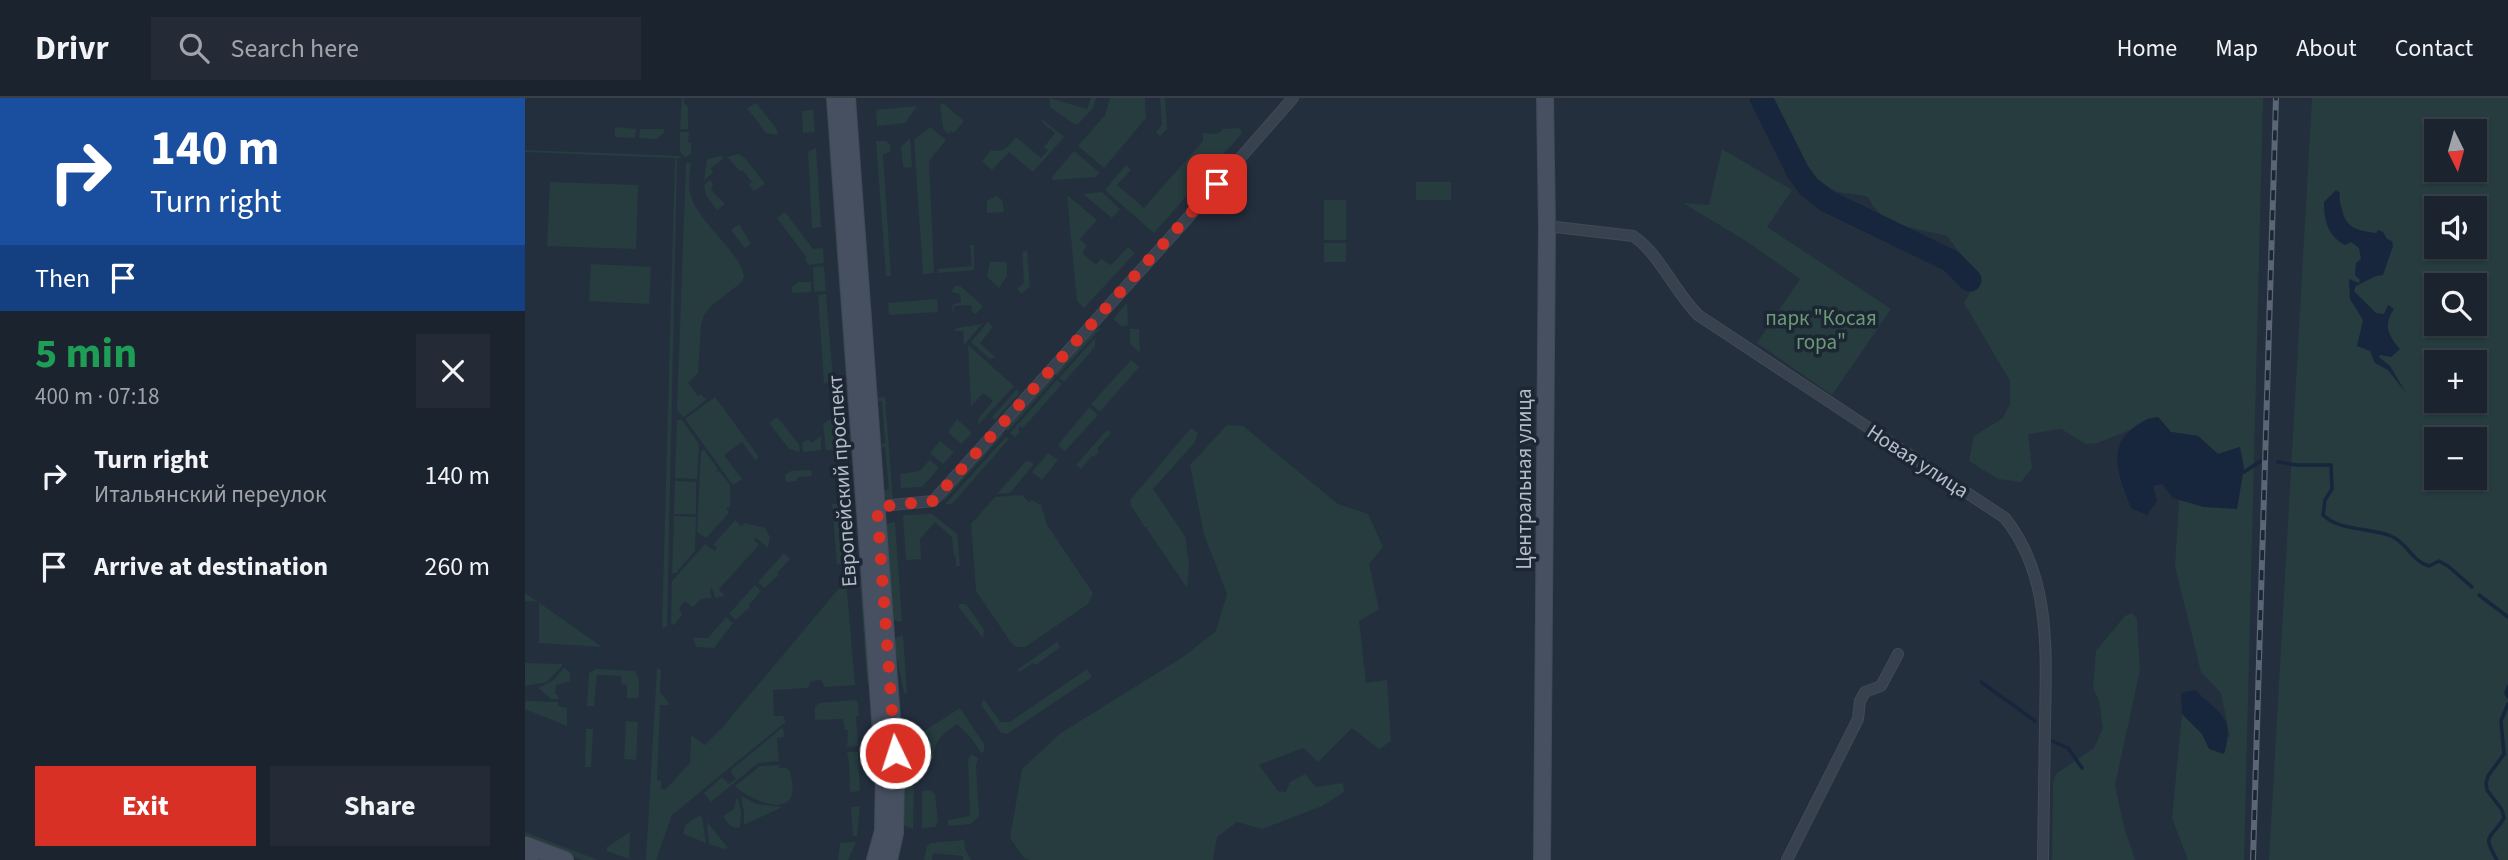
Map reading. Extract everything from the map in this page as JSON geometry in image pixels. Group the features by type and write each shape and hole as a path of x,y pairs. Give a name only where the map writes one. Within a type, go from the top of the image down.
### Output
{"street":[{"name":"Европейский проспект","path":"835,98 896,775 895,833 890,860"},
{"name":"Европейский проспект","path":"847,98 885,786 883,831 874,860"},
{"path":"871,507 933,501 1293,98"},
{"name":"Центральная улица","path":"1542,860 1545,98"},
{"name":"Новая улица","path":"1546,226 1633,236 1644,244 1676,290 1698,315 2005,518 2026,550 2038,586 2045,630 2043,860"},
{"path":"1787,860 1858,719 1860,701 1865,692 1881,686 1898,654"},
{"path":"525,845 565,860"},
{"path":"525,858 530,860"}],"green space":[{"path":"682,98 688,107 688,129 680,129"},
{"path":"1050,98 1087,109 1091,98 1096,98 1093,108 1078,124 1074,124 1050,107"},
{"path":"1110,98 1145,98 1146,118 1104,168 1078,146 1105,115"},
{"path":"1160,98 1165,98 1167,129 1160,136 1156,132 1162,125"},
{"path":"1769,98 2263,98 2244,860 2188,860 2172,818 2182,714 2202,734 2230,737 2221,693 2201,672 2175,566 2179,500 2204,507 2240,447 2218,454 2198,436 2171,432 2148,418 2130,430 2097,443 2086,444 2061,429 2028,434 2032,468 2021,482 1998,479 1969,461 1974,436 2003,418 2010,404 2010,381 1964,303 1975,283 1966,261 1947,236 1887,222 1868,197 1836,191 1824,184 1795,150"},
{"path":"2312,98 2508,98 2508,860 2269,860"},
{"path":"756,103 776,128 778,135 766,133 747,108"},
{"path":"943,103 964,121 954,133 951,131 948,134 943,128 940,105"},
{"path":"917,106 905,123 877,126 876,110"},
{"path":"813,110 815,132 803,133 802,111"},
{"path":"1043,120 1064,137 1033,172 1009,152 992,170 982,161 991,150 1003,150 1016,137 1041,158 1048,150 1044,147 1055,133"},
{"path":"615,127 636,129 635,138 615,137"},
{"path":"930,127 946,140 929,161 934,273 923,274 914,140"},
{"path":"1239,128 1242,133 1154,233 1105,190 1126,165 1131,170 1117,185 1144,208 1203,141 1203,133 1216,134 1222,129"},
{"path":"640,129 664,129 664,133 657,139 639,138"},
{"path":"680,132 689,132 691,154 685,158 680,152"},
{"path":"910,138 912,167 906,168 903,166 901,147"},
{"path":"876,141 886,141 891,151 883,155 891,276 886,276"},
{"path":"816,148 821,227 812,228 808,152"},
{"path":"829,148 832,150 853,448 851,450"},
{"name":"парк \"Косая гора\"","path":"1722,149 1792,190 1767,227 1891,309 1832,395 1757,343 1800,279 1746,241 1683,203 1709,205"},
{"path":"525,150 682,158 676,158 667,627 662,628 675,158"},
{"path":"1074,151 1100,173 1095,177 1053,180 1052,177"},
{"path":"738,154 745,158 765,184 754,191 749,185 752,182 727,157"},
{"path":"722,156 723,159 711,168 713,173 704,180 707,159"},
{"path":"686,163 691,163 689,188 695,206 735,257 744,277 742,282 711,306 704,315 698,373 688,383 698,396 701,394 706,400 684,417 677,410"},
{"path":"710,180 713,184 711,190 725,204 717,210 706,195 704,185"},
{"path":"550,182 638,185 636,249 547,246"},
{"path":"1416,182 1451,182 1451,200 1416,200"},
{"path":"1102,192 1120,209 1112,218 1083,194"},
{"path":"1067,195 1097,220 1080,239 1087,246 1082,253 1096,265 1101,259 1111,265 1128,247 1135,253 1084,308 1077,301"},
{"path":"996,196 1002,200 1004,212 987,213 987,201"},
{"path":"1324,200 1346,200 1346,240 1324,240"},
{"path":"785,212 813,249 823,248 824,263 809,265 805,260 807,258 777,218"},
{"path":"739,224 751,244 745,248 731,230"},
{"path":"1324,243 1346,243 1346,262 1324,262"},
{"path":"970,245 974,245 974,270 938,273 938,269 972,266"},
{"path":"1027,251 1030,286 1022,294 1017,289 1024,282 1022,252"},
{"path":"990,262 1007,262 1007,276 999,288 987,277"},
{"path":"591,264 651,267 649,304 589,301"},
{"path":"824,266 826,291 814,292 813,267"},
{"path":"798,282 811,282 811,292 792,293 792,287"},
{"path":"955,286 960,286 983,306 976,314 972,312 971,305 954,306 953,315 952,305 961,302 960,294 951,292"},
{"path":"826,294 833,379 824,384 818,295"},
{"path":"937,299 938,312 889,315 888,303"},
{"path":"1127,303 1128,324 1121,326 1113,319"},
{"path":"988,322 993,327 980,343 995,357 990,359 971,342"},
{"path":"982,324 964,345 963,331 955,331 956,328"},
{"path":"1101,328 1057,376 1055,374 1095,330"},
{"path":"1130,329 1139,329 1140,353 1130,344"},
{"path":"1095,338 1095,347 1064,382 1059,378"},
{"path":"968,345 1014,386 978,425 979,418 993,401 983,393 971,406"},
{"path":"1131,360 1139,367 1100,412 1091,404"},
{"path":"1053,376 1055,378 1008,431 1006,429"},
{"path":"1057,380 1062,384 1023,428 1020,426 1020,432 1015,437 1010,433"},
{"path":"1017,389 1019,394 995,420 992,417"},
{"path":"715,397 759,457 755,460 742,442 724,455 742,479 733,485 685,419"},
{"path":"885,397 893,500 883,497 883,491 889,489 885,447 879,448 879,444 885,443 882,401 876,401 876,398"},
{"path":"1089,407 1098,415 1065,451 1058,445"},
{"path":"835,416 837,450 826,450 823,424"},
{"path":"777,417 799,444 800,452 789,449 769,423"},
{"path":"957,419 972,433 961,444 948,432"},
{"path":"677,420 682,420 699,444 697,479 675,478"},
{"path":"1227,425 1243,426 1338,504 1368,514 1383,547 1369,564 1379,609 1359,621 1366,683 1387,680 1391,741 1379,749 1352,728 1318,762 1303,748 1259,765 1278,791 1286,792 1290,782 1305,774 1316,787 1343,783 1344,792 1322,806 1262,829 1237,822 1217,837 1213,860 1024,858 1010,838 1022,769 1061,733 1183,657 1216,631 1227,594 1204,534 1190,465"},
{"path":"1191,428 1198,433 1195,442 1153,489 1185,536 1189,565 1187,588 1148,527 1145,527 1131,506 1130,500"},
{"path":"1107,430 1111,433 1097,449 1099,451 1081,469 1076,465"},
{"path":"1002,433 1003,435 943,502 944,496"},
{"path":"821,436 821,450 803,452 802,443 808,439 812,443"},
{"path":"1006,437 1009,439 952,504 945,504"},
{"path":"940,441 954,452 943,464 930,453"},
{"path":"704,450 718,469 715,472 719,471 730,485 730,507 726,508 729,513 706,538 697,532 701,452"},
{"path":"1048,453 1058,460 1042,480 1032,472"},
{"path":"930,460 939,468 922,487 901,488 900,474 919,471"},
{"path":"1025,462 1034,464 1010,493 997,494"},
{"path":"811,470 812,476 797,477 797,481 786,482 785,475 791,471"},
{"path":"675,481 696,482 696,514 674,514"},
{"path":"1022,495 1029,502 1032,500 1041,505 1047,525 1093,593 1088,604 1025,647 1016,647 976,591 971,524 995,497"},
{"path":"832,504 841,504 845,559 837,565"},
{"path":"932,514 957,534 960,566 956,566 952,537 935,522 920,539 921,559 906,560 903,515"},
{"path":"674,516 696,517 695,551 676,573 672,573"},
{"path":"735,520 742,526 744,523 765,528 770,537 768,548 756,538 754,540 759,545 719,589 725,596 715,598 712,588 712,598 701,599 693,607 685,601 679,608 682,615 674,625 671,624 672,581 705,544 715,551 717,548 713,545"},
{"path":"895,522 902,622 892,620 885,524"},
{"path":"784,553 790,559 777,573 779,575 764,588 758,582"},
{"path":"846,580 855,685 825,687 821,680 811,681 808,688 773,690 774,716 783,716 786,723 672,815 656,860 646,860 657,668 661,670 660,692 670,705 660,705 657,780 661,781 661,788 665,790 690,763 691,735 705,745 722,728"},
{"path":"860,580 863,582 871,680 867,682"},
{"path":"755,585 761,591 750,607 736,620 729,614"},
{"path":"525,593 538,602 525,601"},
{"path":"539,603 602,647 539,643"},
{"path":"959,604 966,604 984,630 983,638 959,608"},
{"path":"2132,613 2137,619 2140,670 2115,785 2124,827 2135,860 2052,860 2053,783 2056,774 2094,748 2103,728 2099,700 2093,688 2096,651 2125,616"},
{"path":"726,617 733,623 714,648 696,647 693,638 708,638"},
{"path":"903,635 907,693 904,693 893,639"},
{"path":"1057,642 1060,647 1036,665 1033,663 1019,672 1017,670"},
{"path":"525,663 562,666 547,682 525,686"},
{"path":"564,667 570,673 570,681 556,685 555,694 558,699 551,699 538,688 554,680"},
{"path":"596,669 635,671 639,680 639,698 627,698 627,685 622,684 621,676 597,675 594,706 587,706 589,673"},
{"path":"1087,669 1092,677 1007,734 1001,733 981,705 984,699 1000,722 1010,722"},
{"path":"856,700 859,716 856,717 858,746 847,747 848,730 845,730 843,719 815,720 815,707 819,703"},
{"path":"525,701 558,702 558,706 567,708 567,726 525,709"},
{"path":"960,708 984,744 984,751 981,753 957,724 937,743 934,759 921,760 918,735"},
{"path":"626,721 638,722 636,760 624,759"},
{"path":"783,727 784,737 777,738 779,761 758,763 711,802 704,793 722,777 729,784 736,779 730,771"},
{"path":"586,729 593,729 591,767 585,767"},
{"path":"906,730 910,730 913,829 903,825"},
{"path":"847,752 858,752 860,791 850,792"},
{"path":"971,754 978,758 976,766 979,816 971,824 948,826 948,820 970,816 968,759"},
{"path":"779,765 779,768 790,771 793,792 788,801 781,804 764,802 735,786 760,766"},
{"path":"930,790 935,794 938,821 935,827 922,828 922,791"},
{"path":"737,796 741,811 740,827 737,828 730,825 723,816 734,809"},
{"path":"741,796 757,804 782,807 744,825"},
{"path":"860,806 857,836 853,836 851,807"},
{"path":"699,816 702,817 706,843 683,834 686,824"},
{"path":"707,822 728,848 709,844"},
{"path":"525,832 598,860 582,860 525,838"},
{"path":"630,832 629,859 607,851 607,847"},
{"path":"964,840 971,860 963,860 963,856 933,853 932,860 924,860 927,846 931,843"},
{"path":"856,842 848,860 838,860 840,843"}],"water":[{"path":"2336,190 2340,193 2344,216 2350,225 2363,231 2376,233 2378,230 2392,241 2393,246 2383,275 2356,286 2354,291 2376,313 2384,314 2388,305 2394,309 2388,330 2400,349 2391,357 2379,357 2390,366 2406,393 2388,370 2375,363 2370,351 2357,346 2363,320 2350,299 2349,279 2359,283 2360,280 2355,275 2356,263 2361,259 2359,248 2351,242 2345,245 2339,241 2328,227 2324,202"},
{"path":"2158,417 2171,432 2198,436 2218,454 2240,447 2244,468 2237,509 2204,507 2173,498 2162,484 2153,486 2157,501 2147,515 2131,508 2120,477 2117,456 2119,446 2124,436 2133,428"},
{"path":"2195,690 2223,717 2228,732 2224,754 2209,749 2202,734 2182,714 2181,693"}],"waterway":[{"path":"1761,98 1798,172 1809,187 1827,201 1951,261 1970,280"},
{"path":"2244,472 2261,461"},
{"path":"2278,462 2331,465 2332,489 2325,500 2323,515 2347,527 2391,536 2423,563 2429,566 2439,561 2472,587"},
{"path":"2479,595 2508,617"},
{"path":"1981,682 2035,721"},
{"path":"2508,687 2508,697"},
{"path":"2497,860 2489,841 2504,818 2502,810 2487,790 2486,783 2504,754 2501,721 2508,704"},
{"path":"2047,739 2068,748 2082,768"}],"railway":[{"path":"2253,860 2276,98"}],"route":[{"path":"895,753 877,507 933,501 1217,184"}]}
